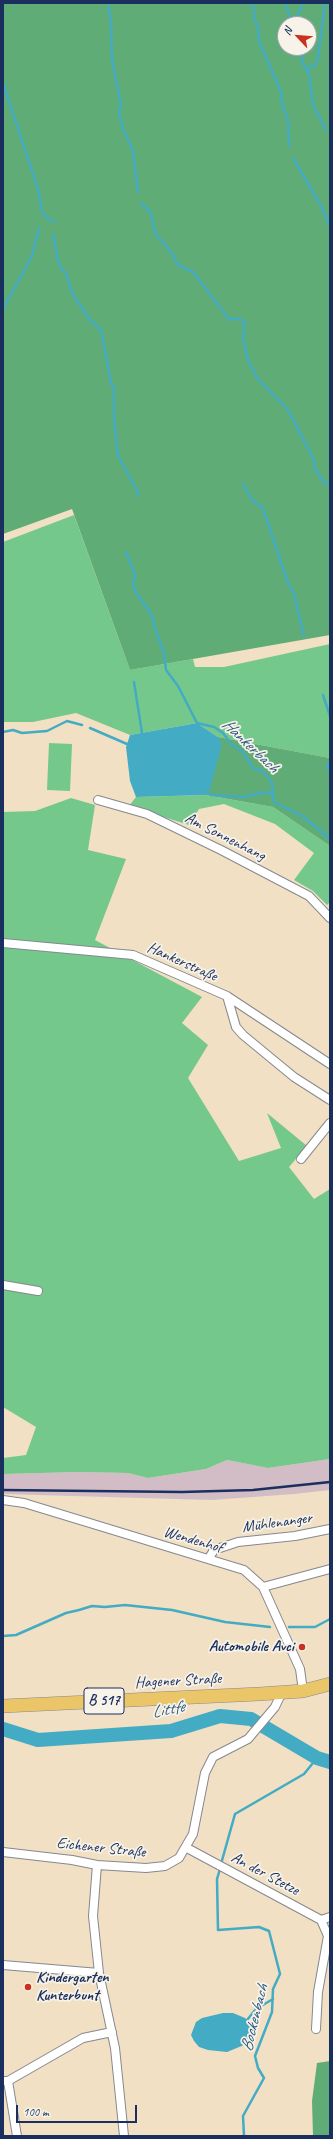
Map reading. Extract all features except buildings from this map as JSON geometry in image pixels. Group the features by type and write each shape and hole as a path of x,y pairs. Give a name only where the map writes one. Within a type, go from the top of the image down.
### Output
{"main road":[{"name":"Hagener Straße","path":"3,1706 303,1691 330,1684"}],"street":[{"name":"Am Sonnenhang","path":"98,800 148,814 221,850 309,896 330,918"},
{"name":"Hankerstraße","path":"3,943 133,955 227,996 330,1064"},
{"path":"227,996 236,1027 243,1035 294,1077 330,1100"},
{"path":"301,1159 330,1123"},
{"path":"3,1285 38,1291"},
{"name":"Wendenhof","path":"3,1500 24,1503 118,1533 209,1558 244,1570 263,1587 300,1669 303,1691"},
{"name":"Mühlenanger","path":"209,1558 214,1550 238,1542 295,1536 330,1529"},
{"path":"263,1587 330,1569"},
{"name":"Eichener Straße","path":"3,1852 72,1860 97,1865 146,1868 165,1866 179,1858 187,1848 193,1834 205,1773 213,1757 248,1739 254,1734 275,1707 282,1692"},
{"name":"An der Stetze","path":"187,1848 321,1920"},
{"path":"97,1865 93,1916 99,1973 117,2060 124,2136"},
{"path":"316,2029 318,1992 329,1936 321,1920 330,1917"},
{"path":"3,1965 99,1973"},
{"path":"17,2136 6,2081 82,2038 112,2032"}],"shaded area":[{"path":"330,1459 330,1490 294,1494 212,1500 3,1494 3,1474 78,1472 128,1473 148,1478 206,1469 227,1460 268,1468"}],"green space":[{"path":"3,3 330,3 330,635 130,670 72,509 3,534"},
{"path":"74,515 130,670 193,659 195,667 224,667 330,644 330,758 218,737 197,723 130,735 76,713 33,722 3,722 3,542"},
{"path":"218,737 330,758 330,846 273,807 206,795"},
{"path":"49,743 72,744 70,791 47,790"},
{"path":"206,795 273,807 330,846 330,902 327,905 313,891 294,880 314,853 275,824 224,804 199,809 189,825 129,806 136,797"},
{"path":"71,798 95,805 88,850 126,859 95,940 202,997 182,1023 208,1045 188,1078 239,1161 281,1148 267,1113 307,1146 289,1167 314,1199 330,1189 330,1459 268,1468 227,1460 206,1469 148,1478 128,1473 78,1472 3,1474 3,1458 26,1455 36,1427 3,1407 3,812 35,811"},
{"path":"330,2061 330,2136 313,2136 312,2101 317,2063"}],"water":[{"path":"197,723 218,737 222,744 210,788 206,795 136,797 130,781 126,747 130,735"},
{"path":"223,2013 233,2013 245,2018 249,2022 251,2028 250,2036 244,2045 227,2052 208,2050 199,2047 191,2035 196,2022 202,2018"}],"waterway":[{"path":"108,3 111,23 112,59 121,105 119,113 123,129 133,151 138,192"},
{"path":"250,3 254,9 254,18 258,27 259,41 281,92 282,104 288,120 289,146"},
{"path":"286,3 289,16"},
{"path":"297,16 303,3"},
{"path":"306,69 315,65 318,58 325,3"},
{"path":"302,56 302,62 309,74 313,105 326,130"},
{"path":"3,83 38,189 42,212 47,218 55,222"},
{"path":"293,158 321,206 330,226"},
{"path":"141,203 151,213 155,233 172,253 178,265 193,272 229,319 240,319 245,322 243,338 248,360 257,378 288,410 313,458 315,469 323,481 330,486"},
{"path":"3,309 32,256 39,228"},
{"path":"53,234 58,261 62,270 66,273 72,293 90,320 101,330 111,383 114,388 114,420 118,456 138,492 137,496"},
{"path":"243,484 252,500 263,508 288,583 294,594 304,636"},
{"name":"Hankerbach","path":"126,552 135,575 133,584 137,594 152,615 154,626 164,653 166,670 178,686 197,723 214,727 223,733 231,744 242,751 253,768 264,772 272,783 274,802 304,817 330,839"},
{"path":"134,682 142,733"},
{"path":"323,695 330,716"},
{"name":"Hankerbach","path":"3,732 13,730 22,733 47,731 67,721 82,725"},
{"name":"Hankerbach","path":"90,728 127,744"},
{"path":"330,761 327,767 330,771"},
{"path":"208,792 211,795 243,797 269,792 272,795"},
{"path":"3,1636 16,1635 66,1613 92,1606 105,1607 125,1605 172,1610 225,1622 270,1627"},
{"path":"289,1627 315,1627 330,1619"},
{"name":"Littfe","path":"3,1729 38,1740 171,1731 220,1716 251,1719 317,1758 330,1762"},
{"name":"Bockenbach","path":"221,1864 235,1814 304,1774 317,1758"},
{"name":"Bockenbach","path":"220,1869 217,1879 218,1930 259,1927 269,1931 280,1974 273,1989 272,2012 255,2056 258,2068 264,2078 243,2116 244,2136"},
{"path":"247,2020 256,2009 273,1999"}],"railway":[{"path":"3,1490 182,1492 253,1490 330,1482"}],"place":[{"name":"Automobile Avci","path":"302,1647"},
{"name":"Kindergarten Kunterbunt","path":"28,1987"}]}
